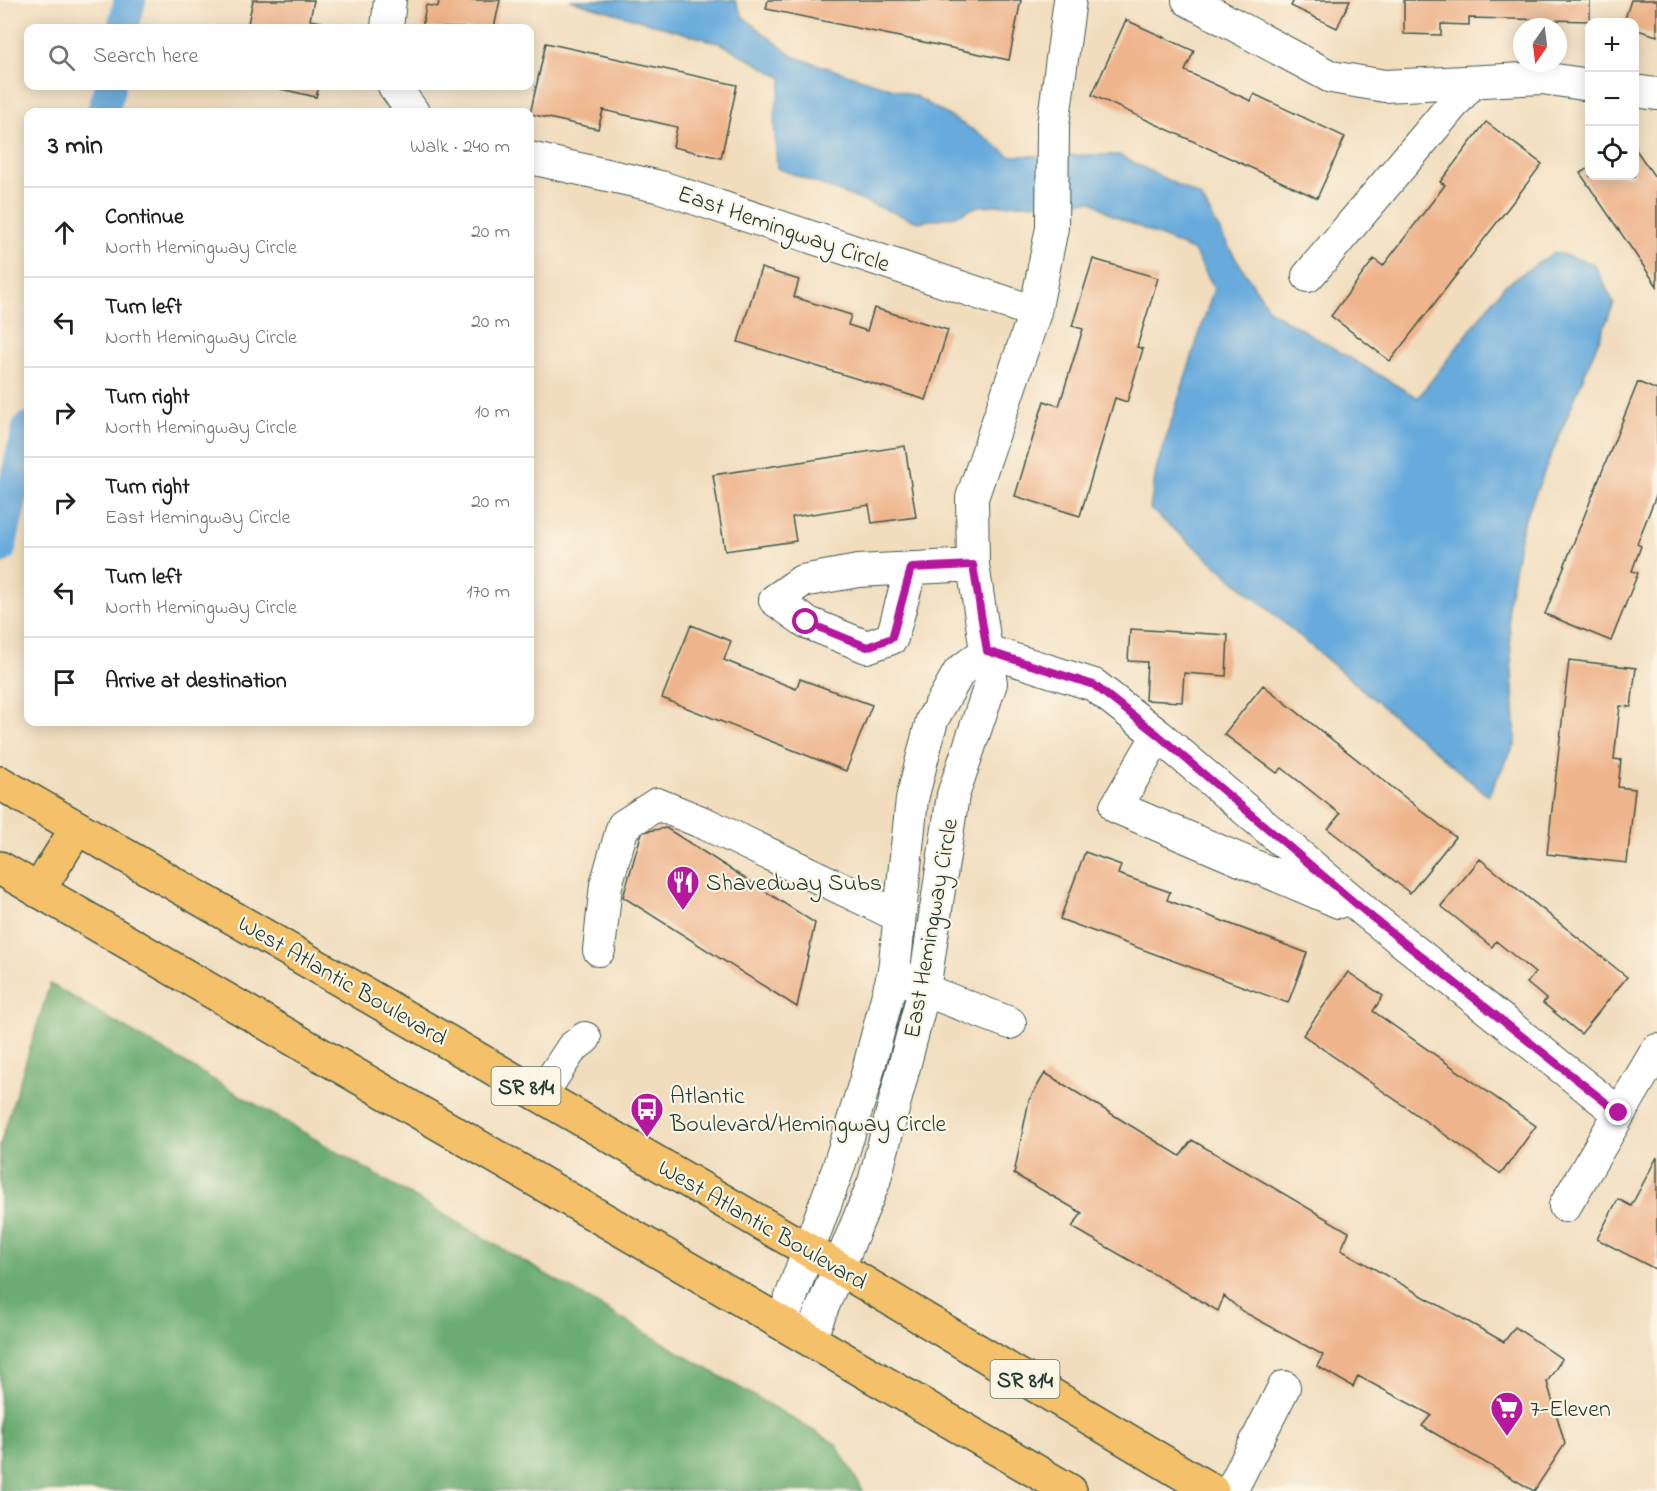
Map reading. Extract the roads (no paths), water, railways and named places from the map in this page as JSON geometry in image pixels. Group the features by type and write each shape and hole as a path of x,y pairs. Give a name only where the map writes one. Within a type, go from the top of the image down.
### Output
{"main road":[{"name":"West Atlantic Boulevard","path":"0,783 839,1268 1212,1491"},
{"path":"39,891 77,828"},
{"path":"0,868 1070,1491"}],"street":[{"path":"387,24 390,0"},
{"name":"East Hemingway Circle","path":"810,1338 874,1182 924,990 953,795 991,683 973,565 972,498 1035,312 1052,228 1053,125 1070,0"},
{"path":"1188,0 1331,77 1385,86 1542,78 1585,84"},
{"path":"1308,276 1472,82"},
{"path":"397,90 410,108"},
{"path":"1639,92 1657,94"},
{"name":"East Hemingway Circle","path":"534,159 661,187 1035,312"},
{"path":"911,568 973,565"},
{"path":"987,651 1094,685 1158,735 1368,914 1619,1113"},
{"name":"East Hemingway Circle","path":"782,1322 809,1251 865,1082 894,971 912,799 932,720 959,672 987,651"},
{"path":"1158,735 1116,807 1368,914"},
{"path":"599,950 606,885 623,826 657,804 706,824 899,916"},
{"path":"894,971 924,990 1010,1023"},
{"path":"542,1095 559,1065 572,1048 585,1038"},
{"path":"1565,1206 1657,1050"},
{"path":"1231,1491 1284,1387"}],"water":[{"path":"570,0 735,0 743,17 794,57 915,96 983,136 1010,156 1119,155 1201,197 1230,249 1270,311 1418,398 1504,286 1555,252 1594,264 1614,303 1522,526 1508,604 1516,742 1488,796 1150,509 1157,466 1214,288 1194,251 1112,215 1092,201 978,206 955,216 918,222 777,168 774,114 783,78 722,44"}],"waterway":[{"path":"124,24 130,0"},
{"path":"104,108 109,90"},
{"path":"0,548 24,445"}],"place":[{"name":"Shavedway Subs","path":"683,911"},
{"name":"Atlantic Boulevard/Hemingway Circle","path":"647,1138"},
{"name":"7-Eleven","path":"1507,1437"}]}
